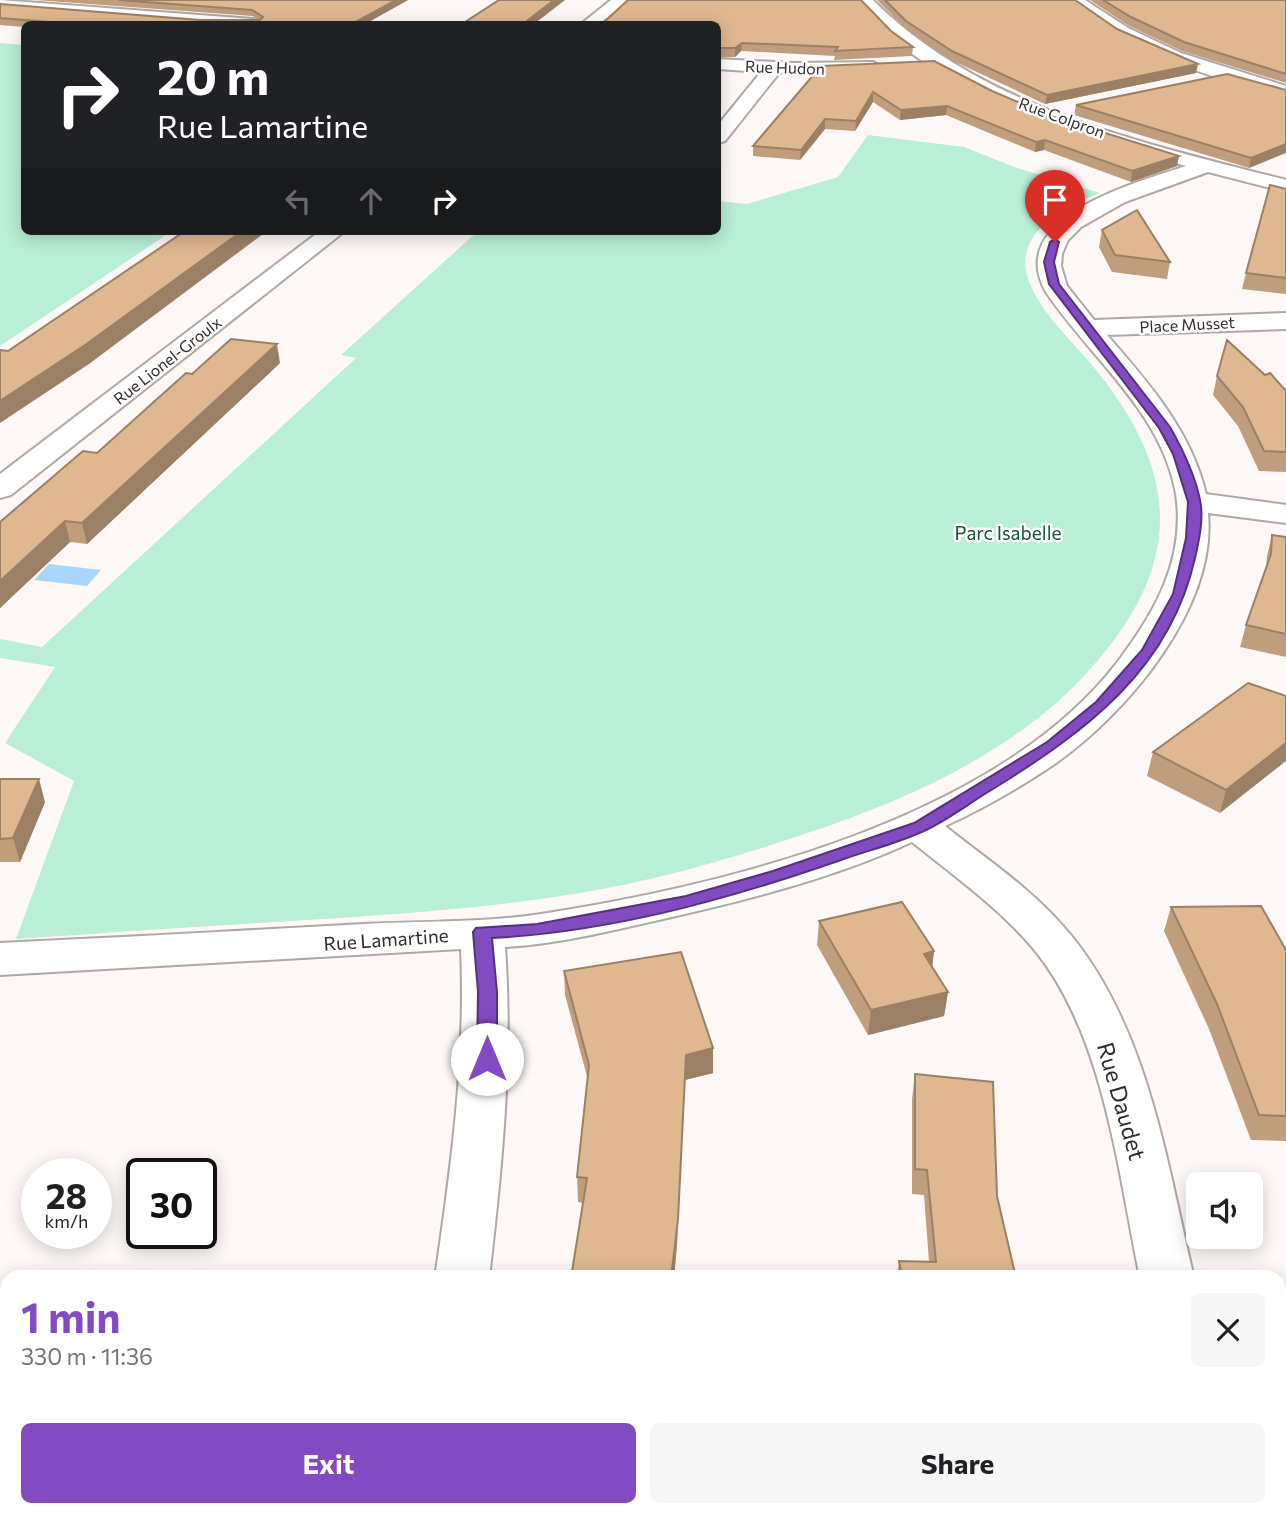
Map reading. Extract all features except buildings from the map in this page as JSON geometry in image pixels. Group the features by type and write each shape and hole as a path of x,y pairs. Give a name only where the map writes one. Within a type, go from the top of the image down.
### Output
{"street":[{"path":"110,13 139,0"},
{"path":"593,21 621,0"},
{"name":"Rue Colpron","path":"864,0 881,22 936,62 970,80 1046,112 1208,165 1286,186"},
{"path":"1075,0 1129,35 1226,75 1286,92"},
{"path":"0,3 214,21"},
{"name":"Rue Hudon","path":"721,64 773,68 936,62"},
{"path":"721,133 773,68"},
{"path":"1187,83 1226,75"},
{"path":"1046,112 1073,106"},
{"name":"Rue Lamartine","path":"0,959 537,930 687,902 807,866 920,827 1052,745 1101,705 1128,678 1148,652 1180,594 1193,538 1195,502 1179,454 1164,427 1063,298 1049,272 1052,248 1074,220 1096,208 1208,165"},
{"name":"Rue Lionel-Groulx","path":"0,489 329,235"},
{"name":"Place Musset","path":"1087,328 1286,321"},
{"path":"1195,502 1286,514"},
{"name":"Rue Daudet","path":"920,827 1016,906 1049,938 1075,974 1116,1066 1165,1270"},
{"path":"463,1270 480,1145 487,1059 487,992 482,932"}],"green space":[{"path":"0,43 21,45 21,235 166,235 0,346"},
{"name":"Parc Isabelle","path":"868,135 964,147 1017,168 1100,193 1059,213 1036,233 1025,259 1027,275 1046,311 1092,365 1122,406 1144,445 1156,484 1160,522 1155,559 1140,597 1117,636 1058,702 998,747 897,799 767,846 643,881 512,903 444,910 16,939 74,781 5,743 55,667 0,658 0,639 42,647 356,358 341,355 474,235 721,235 721,201 747,204 838,177"}],"water":[{"path":"49,564 101,570 87,586 34,580"}],"route":[{"path":"487,1059 487,992 482,932 537,930 687,902 818,863 920,827 1017,770 1077,726 1128,678 1148,652 1180,594 1193,538 1195,502 1179,454 1164,427 1149,404 1070,308 1054,284 1049,272 1049,262 1055,242"}]}
